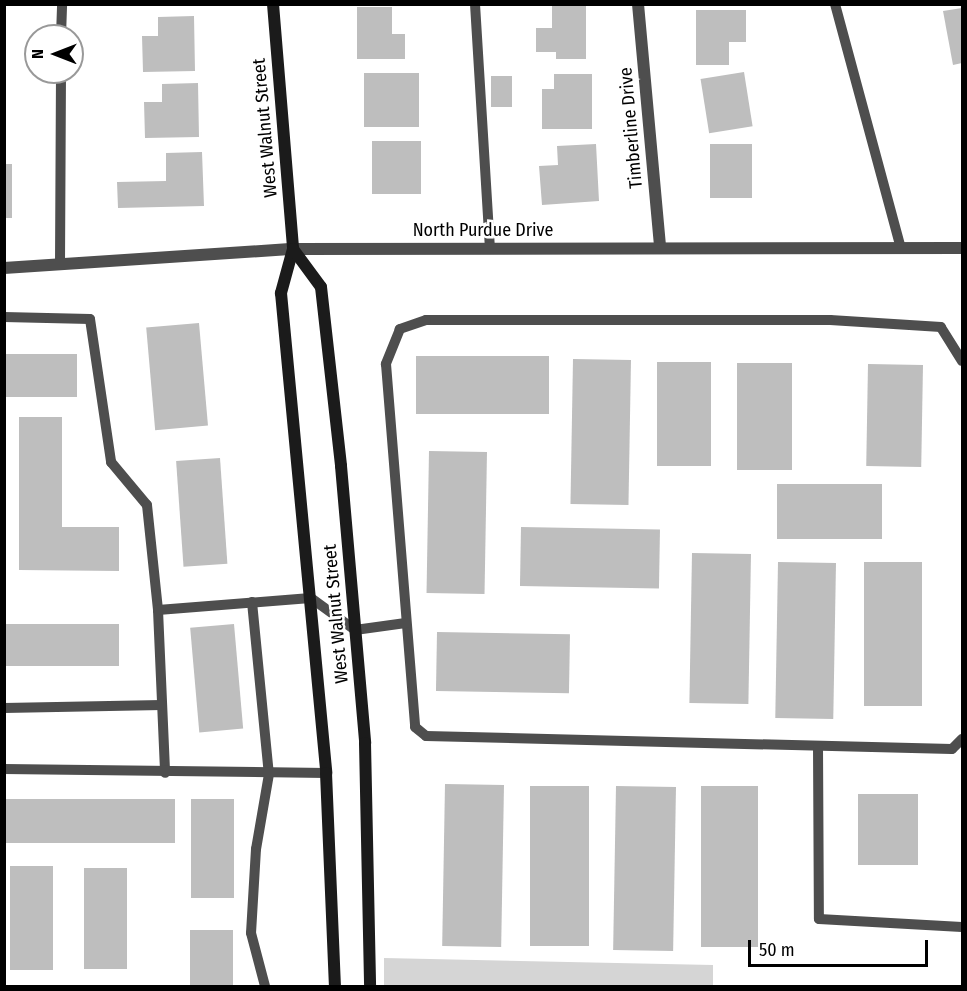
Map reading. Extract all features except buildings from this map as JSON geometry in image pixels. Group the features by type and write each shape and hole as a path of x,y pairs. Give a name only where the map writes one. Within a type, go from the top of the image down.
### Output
{"main road":[{"name":"West Walnut Street","path":"273,4 293,249 281,293 326,773 335,987"},
{"name":"West Walnut Street","path":"293,249 321,287 355,630 370,877 370,987"}],"street":[{"name":"Timberline Drive","path":"638,4 660,248"},
{"name":"North Purdue Drive","path":"4,268 293,249 963,248"}],"lane":[{"path":"61,24 62,4"},
{"path":"475,4 490,248"},
{"path":"835,4 901,248"},
{"path":"60,264 61,84"},
{"path":"4,316 90,319 111,462 147,505 158,610 165,772"},
{"path":"963,361 941,327 831,320 426,320 400,329 386,364 415,727 426,736 952,749 963,739"},
{"path":"158,610 311,598 355,630 406,623"},
{"path":"252,602 270,774 256,849 251,933 265,987"},
{"path":"4,708 162,705"},
{"path":"818,746 819,919 963,927"},
{"path":"4,769 326,773"}],"shaded area":[{"path":"384,958 713,965 713,986 384,986"}]}
